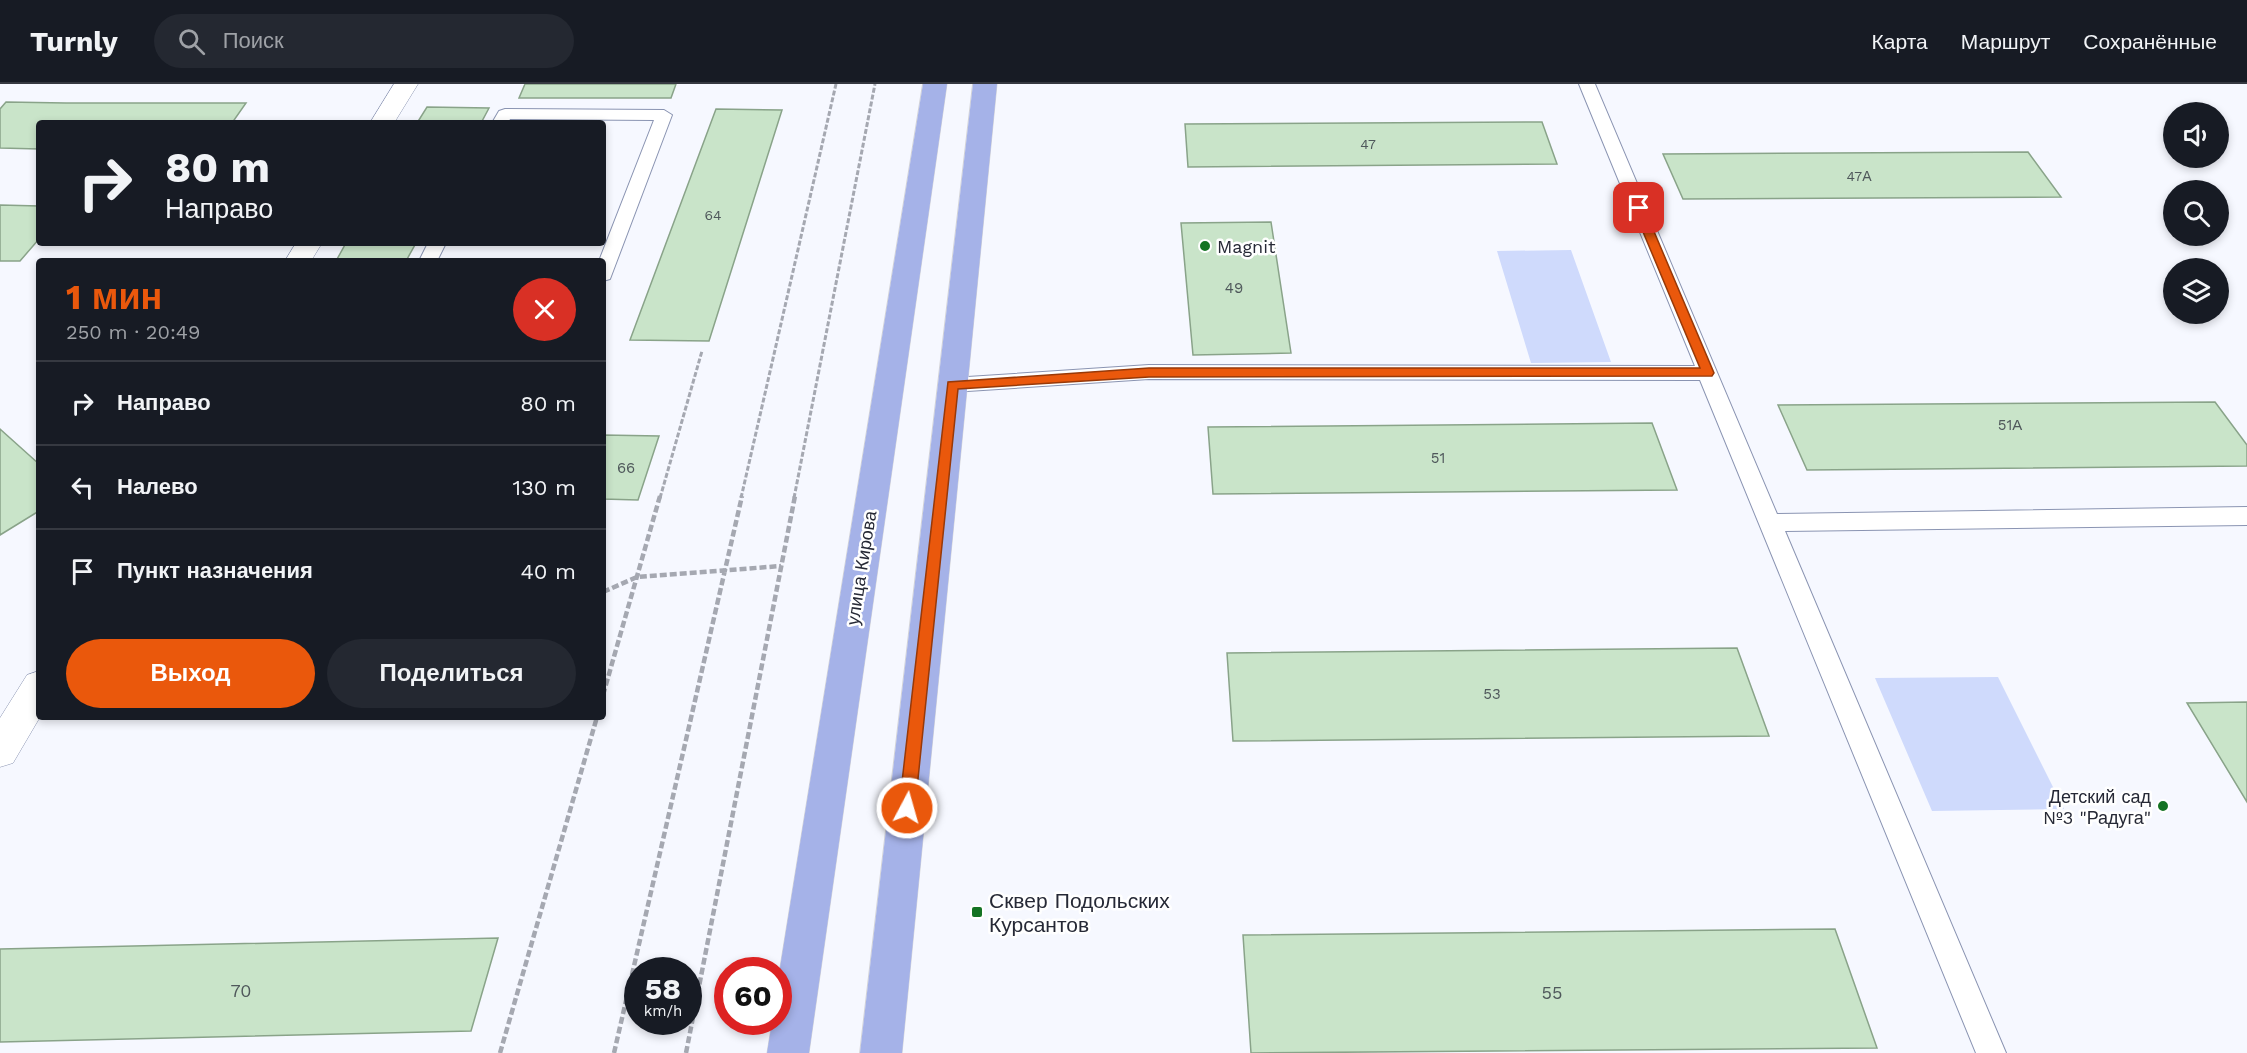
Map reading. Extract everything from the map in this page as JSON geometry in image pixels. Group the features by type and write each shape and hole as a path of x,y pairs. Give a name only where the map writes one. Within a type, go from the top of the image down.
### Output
{"main road":[{"name":"улица Кирова","path":"788,1053 935,84"},
{"path":"881,1053 985,84"}],"street":[{"path":"384,120 406,84"},
{"path":"0,751 36,691"}],"lane":[{"path":"1587,84 1991,1053"},
{"path":"502,120 505,114 664,115 606,267"},
{"path":"952,385 1149,372 1708,373"},
{"path":"1770,523 2247,516"}],"path":[{"path":"614,1053 836,84"},
{"path":"686,1053 875,84"},
{"path":"606,685 702,351"},
{"path":"606,591 637,577 781,566"},
{"path":"500,1053 596,720"}],"shaded area":[{"path":"1571,250 1611,362 1531,363 1497,251"},
{"path":"1998,677 2064,809 1932,811 1875,678"}],"building":[{"path":"525,84 676,84 671,98 519,98"},
{"path":"6,102 246,103 234,120 36,120 36,149 0,148 0,109"},
{"path":"427,107 489,108 483,120 419,120"},
{"path":"716,109 782,110 709,341 630,340"},
{"path":"1542,122 1557,164 1188,167 1185,124"},
{"path":"2028,152 2061,197 1683,199 1663,154"},
{"path":"0,205 36,206 36,242 20,261 0,261"},
{"path":"1271,222 1291,353 1193,355 1181,223"},
{"path":"344,246 414,246 408,258 338,258"},
{"path":"2215,402 2247,445 2247,466 1807,470 1778,405"},
{"path":"1652,423 1677,490 1213,494 1208,427"},
{"path":"0,429 36,461 36,513 0,535"},
{"path":"606,435 659,436 638,500 606,499"},
{"path":"1737,648 1769,736 1233,741 1227,653"},
{"path":"2247,702 2247,802 2187,703"},
{"path":"1835,929 1877,1048 1251,1053 1243,935"},
{"path":"498,938 471,1031 0,1042 0,949"}],"place":[{"name":"Magnit","path":"1205,246"},
{"name":"Детский сад №3 \"Радуга\"","path":"2163,806"},
{"name":"Сквер Подольских Курсантов","path":"977,912"}],"route":[{"path":"907,808 952,385 1149,372 1708,373 1639,208"}]}
